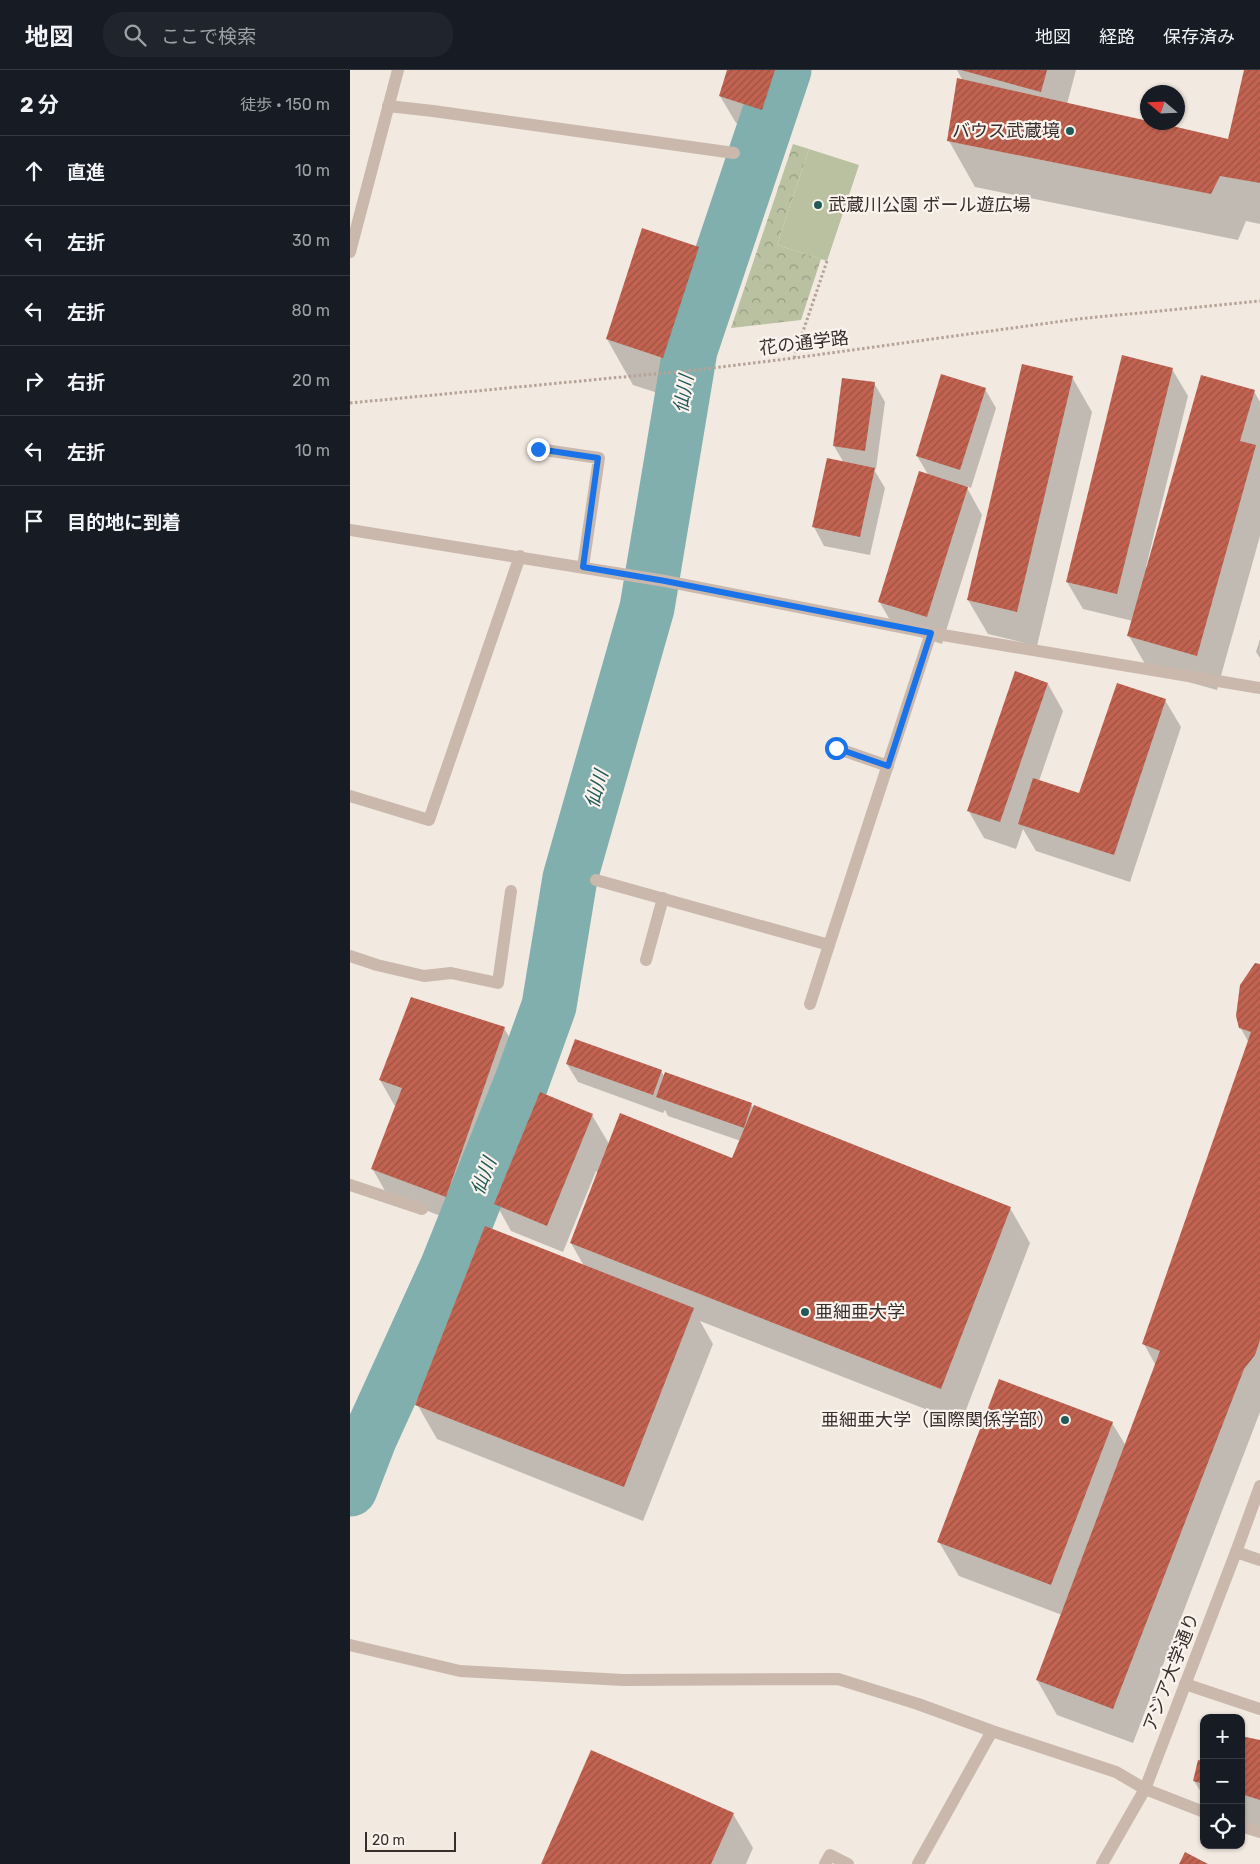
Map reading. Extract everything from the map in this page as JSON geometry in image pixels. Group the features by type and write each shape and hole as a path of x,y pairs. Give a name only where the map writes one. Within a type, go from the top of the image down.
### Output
{"street":[{"path":"350,252 398,70"},
{"path":"388,106 734,153"},
{"path":"538,449 598,458 583,567"},
{"path":"350,530 643,577 931,633 1260,688"},
{"path":"350,796 428,820 520,556"},
{"path":"810,1004 931,633"},
{"path":"836,748 888,766"},
{"path":"596,880 829,945"},
{"path":"351,959 424,976 451,973 498,983 511,891"},
{"path":"646,960 663,898"},
{"path":"350,1185 422,1209"},
{"name":"アジア大学通り","path":"1102,1864 1145,1788 1260,1486"},
{"path":"1236,1552 1260,1560"},
{"path":"350,1645 460,1671 624,1680 838,1680 918,1704 1116,1772 1145,1788 1200,1810"},
{"path":"1185,1684 1260,1709"},
{"path":"918,1864 992,1731"},
{"path":"1245,1827 1260,1832"},
{"path":"825,1864 830,1856 848,1864"}],"path":[{"path":"794,358 827,261"},
{"name":"花の通学路","path":"350,403 696,370 1078,319 1260,301"}],"green space":[{"path":"793,144 809,149 777,245 821,259 801,320 731,328"},
{"name":"武蔵川公園 ボール遊広場","path":"809,149 859,165 827,261 777,245"}],"building":[{"path":"727,70 775,70 762,110 719,96"},
{"path":"961,70 1047,70 1041,92"},
{"name":"バウス武蔵境","path":"1244,70 1260,70 1260,183 1220,176 1211,194 947,141 957,78 1140,119 1140,130 1185,129 1228,139"},
{"path":"642,228 699,247 663,358 606,339"},
{"path":"1122,355 1173,368 1117,594 1066,582"},
{"path":"1022,364 1073,376 1017,612 967,600"},
{"path":"941,374 986,388 960,470 916,456"},
{"path":"1201,375 1255,390 1240,441 1256,445 1197,656 1127,636"},
{"path":"842,378 875,382 865,451 833,446"},
{"path":"827,458 875,468 860,537 812,527"},
{"path":"919,471 968,487 927,617 878,602"},
{"path":"1015,671 1048,683 1000,822 967,811"},
{"path":"1117,683 1166,699 1114,855 1018,824 1033,778 1079,793"},
{"path":"1255,963 1260,964 1260,1340 1255,1355 1244,1369 1113,1709 1036,1680 1160,1351 1142,1344 1251,1032 1239,1028 1236,1016 1240,985"},
{"path":"411,997 505,1027 446,1197 371,1169 402,1088 379,1080"},
{"path":"575,1039 662,1070 653,1095 566,1064"},
{"path":"665,1072 752,1103 744,1128 656,1097"},
{"path":"540,1092 593,1114 547,1226 494,1204"},
{"path":"754,1105 1011,1207 941,1389 570,1243 620,1113 732,1158"},
{"path":"485,1226 694,1308 624,1487 415,1405"},
{"path":"999,1379 1113,1422 1051,1585 937,1542"},
{"path":"1245,1737 1260,1740 1260,1800 1245,1795"},
{"path":"591,1750 734,1813 711,1864 541,1864"},
{"path":"1198,1760 1200,1760 1200,1783 1193,1781"},
{"path":"1185,1852 1208,1864 1179,1864"}],"waterway":[{"name":"仙川","path":"350,1489 370,1437 447,1268 522,1081 549,1006 570,878 647,608 690,350 784,70"}],"place":[{"name":"バウス武蔵境","path":"1070,131"},
{"name":"武蔵川公園 ボール遊広場","path":"818,205"},
{"name":"亜細亜大学","path":"805,1312"},
{"name":"亜細亜大学（国際関係学部）","path":"1065,1420"}],"route":[{"path":"538,449 598,458 583,567 665,581 931,633 888,766 836,748"}]}
